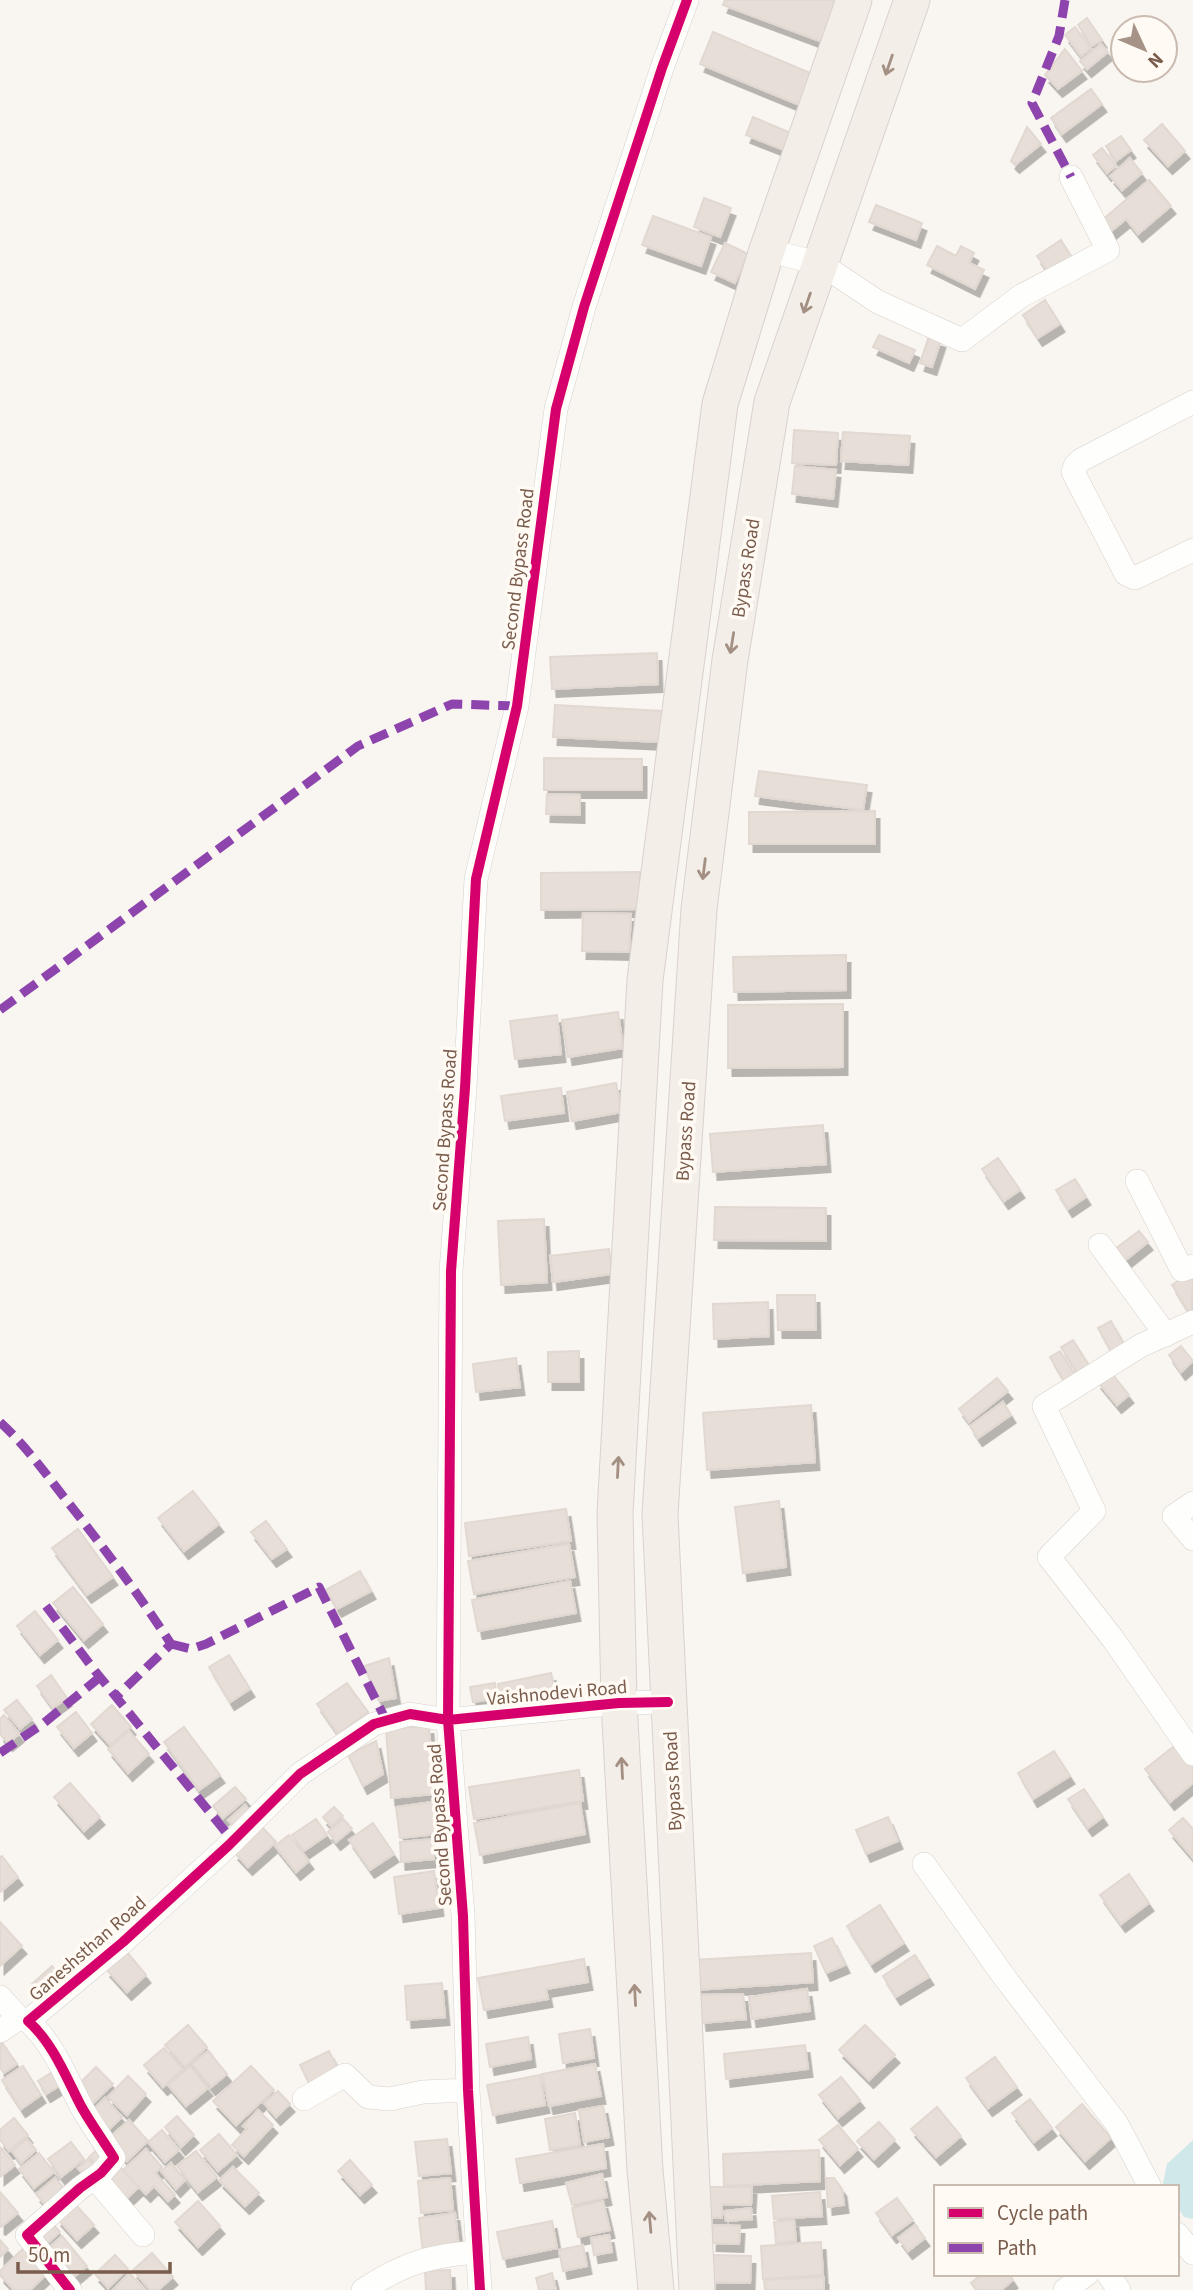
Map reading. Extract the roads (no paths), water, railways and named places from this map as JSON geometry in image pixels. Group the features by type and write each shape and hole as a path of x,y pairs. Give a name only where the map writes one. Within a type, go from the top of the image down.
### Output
{"main road":[{"path":"656,2290 645,2170 619,1703 615,1513 645,980 720,404 767,250 854,0"},
{"name":"Bypass Road","path":"697,2290 660,1514 699,909 730,660 772,402 912,0"},
{"path":"645,980 695,979"},
{"path":"615,1513 660,1514"}],"street":[{"name":"Second Bypass Road","path":"480,2290 468,2091 463,1916 449,1720 451,1270 465,1088 475,879 517,706 556,409 584,307 687,0"},
{"path":"767,250 821,264 878,302 962,340 1021,296 1108,250 1071,177"},
{"path":"1193,401 1081,460 1073,472 1130,578 1193,550"},
{"path":"1137,1181 1182,1270 1193,1266"},
{"path":"1100,1245 1166,1335"},
{"path":"1193,1322 1140,1346 1044,1406 1094,1511 1049,1557 1113,1639 1193,1754"},
{"path":"1193,1503 1174,1516 1193,1539"},
{"name":"Vaishnodevi Road","path":"449,1720 619,1703 668,1702"},
{"name":"Ganeshsthan Road","path":"16,2024 133,1934 229,1845 300,1774 373,1724 410,1714 449,1720"},
{"path":"924,1864 1004,1978 1117,2124 1149,2185"},
{"path":"0,1997 16,2024"},
{"name":"Ganeshsthan Road","path":"16,2024 38,2030 114,2158 27,2235 70,2290"},
{"path":"304,2099 345,2075 368,2097 390,2099 423,2092 468,2091"},
{"path":"94,2178 143,2235"},
{"path":"1179,2236 1193,2253"},
{"path":"363,2290 414,2262 440,2255 477,2252"},
{"path":"1065,2290 1084,2276"}],"water":[{"path":"1193,2140 1193,2219 1184,2217 1179,2209 1179,2185 1163,2183 1167,2164"}]}
